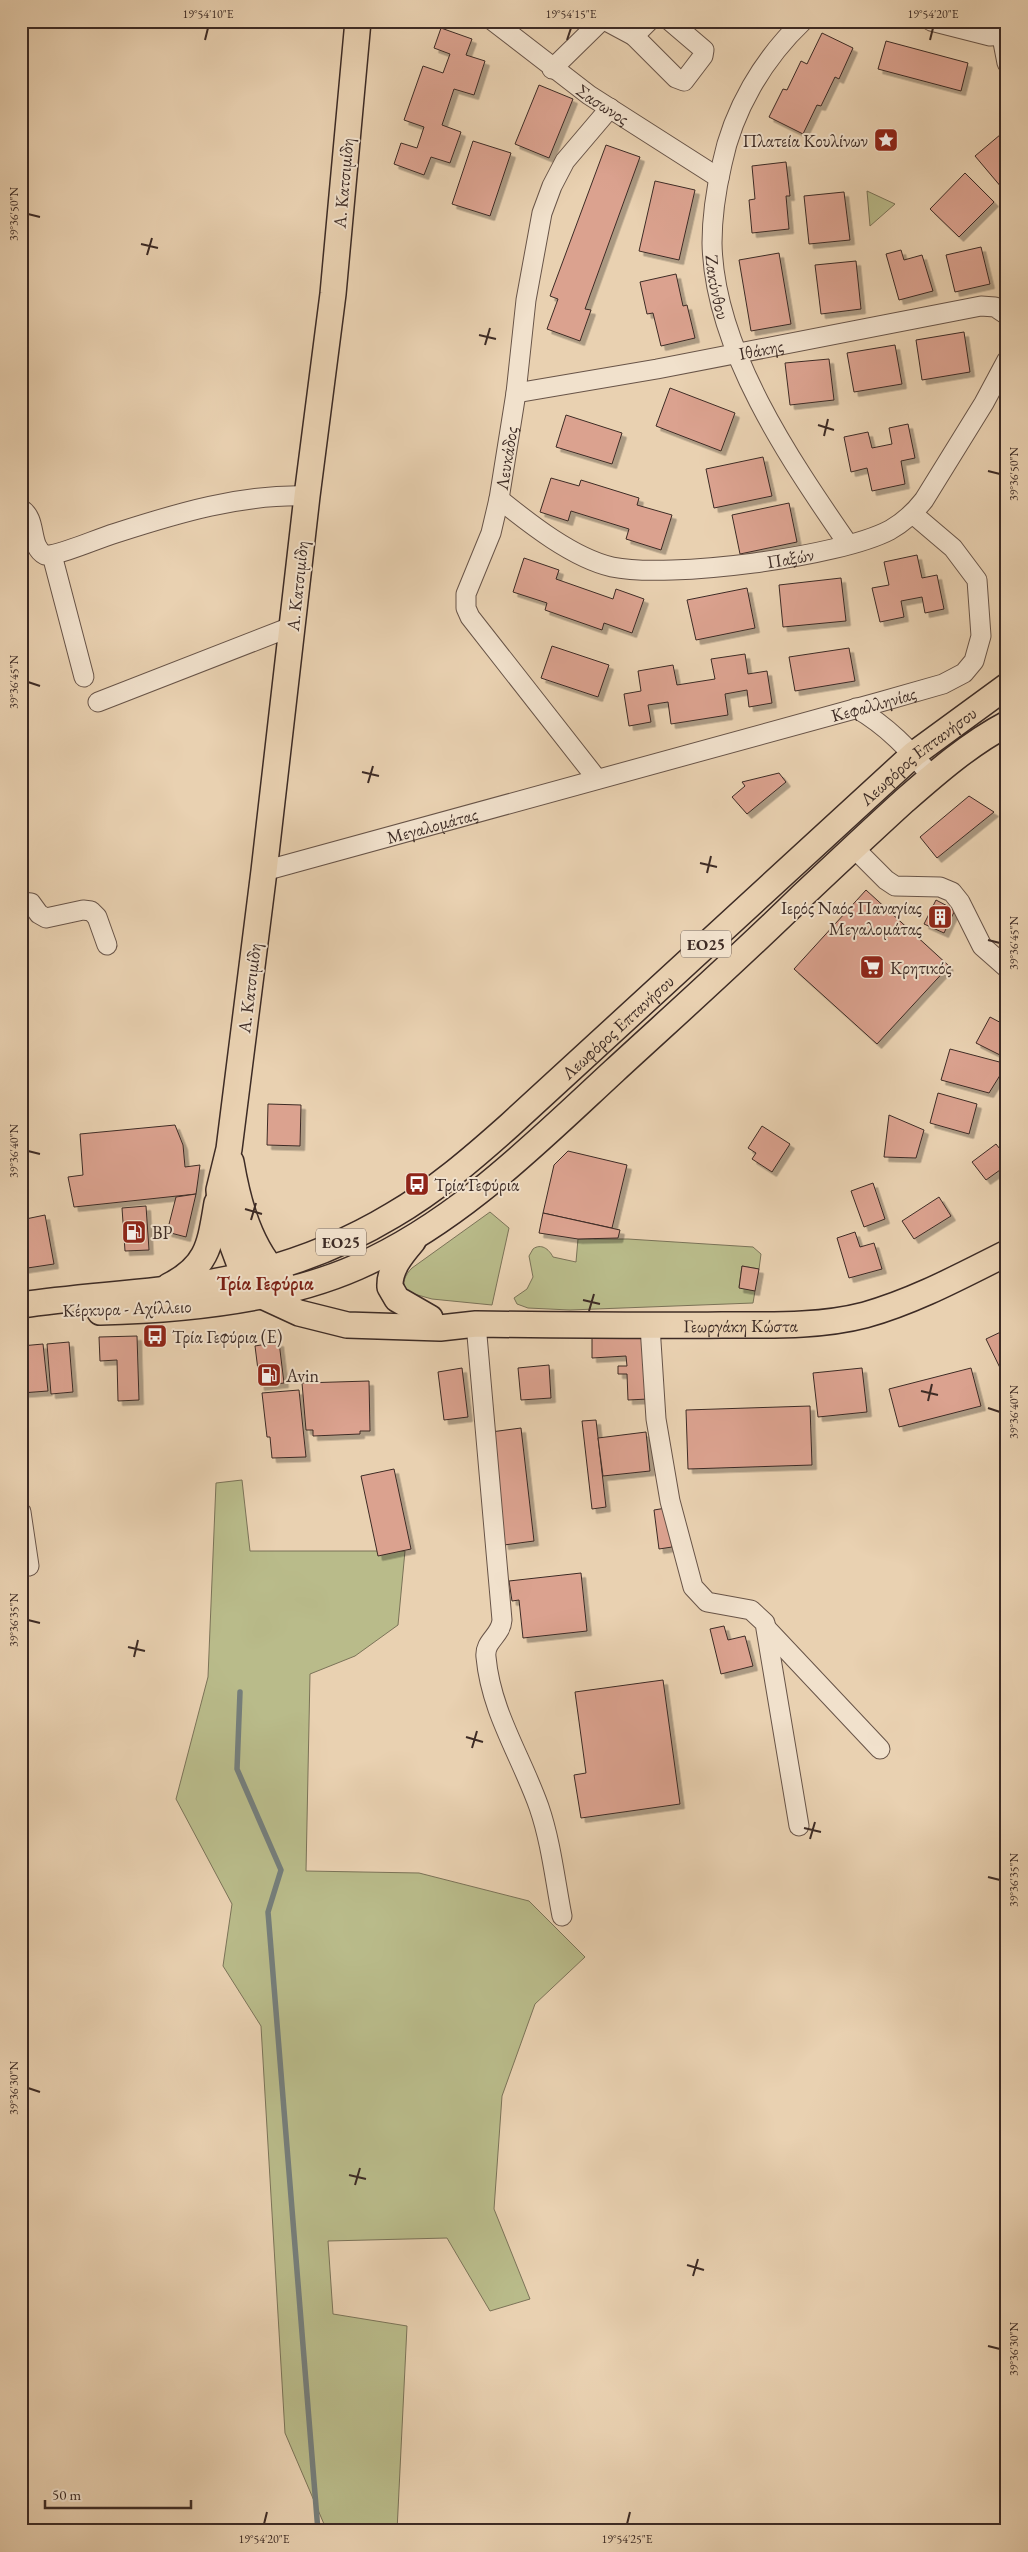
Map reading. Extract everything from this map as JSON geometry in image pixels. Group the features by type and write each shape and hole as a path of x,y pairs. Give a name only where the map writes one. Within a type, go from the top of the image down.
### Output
{"main road":[{"name":"Α. Κατσιμίδη","path":"260,1295 244,1276 221,1214 219,1190 229,1149 333,294 358,21"},
{"name":"Λεωφόρος Επτανήσου","path":"264,1258 297,1259 352,1237 392,1216 462,1167 914,754 1007,686"},
{"name":"Λεωφόρος Επτανήσου","path":"290,1288 355,1268 428,1228 460,1206 528,1151 753,943 853,847 932,777 973,744 1007,724"},
{"name":"Α. Κατσιμίδη","path":"229,1149 240,1208 264,1258 290,1288"},
{"path":"160,1290 192,1273 206,1252 219,1190"},
{"path":"428,1228 401,1255 390,1282 390,1287 397,1299 430,1318"},
{"name":"Γεωργάκη Κώστα","path":"290,1288 334,1305 381,1314 430,1318 468,1324 650,1326 811,1323 863,1315 897,1305 959,1278 1007,1253"},
{"name":"Κέρκυρα - Αχίλλειο","path":"21,1306 160,1290 244,1276 264,1258"},
{"name":"Κέρκυρα - Αχίλλειο","path":"21,1306 68,1312 111,1312 189,1306 260,1295 290,1288"},
{"name":"Γεωργάκη Κώστα","path":"260,1295 299,1313 347,1325 440,1328 468,1324"}],"street":[{"name":"Σασωνος","path":"493,21 552,68 610,108 719,178"},
{"path":"552,68 601,21"},
{"path":"606,21 634,36 676,78 684,81 703,56 704,50 670,21"},
{"path":"634,36 649,21"},
{"name":"Ζακύνθου","path":"803,21 773,54 751,89 732,129 719,178 712,246 721,298 737,353 754,392 784,447 848,544"},
{"path":"931,21 990,36 1004,36 1007,63"},
{"name":"Λευκάδος","path":"598,779 470,617 466,608 466,594 491,533 498,499 516,394 526,300 545,205 565,161 610,108"},
{"name":"Ιθάκης","path":"516,394 981,306 995,307 1005,314"},
{"name":"Παξών","path":"498,499 558,542 592,561 632,570 700,569 778,559 848,544 889,530 913,514 972,423 1007,360"},
{"path":"21,509 27,514 37,548 45,555 216,505 276,495 307,496"},
{"name":"Κεφαλληνίας","path":"598,779 943,684 964,673 974,662 981,636 978,580 953,548 913,514"},
{"path":"52,554 84,677"},
{"path":"98,702 293,626"},
{"path":"856,708 879,722 914,754 932,777"},
{"name":"Μεγαλομάτας","path":"264,871 598,779"},
{"path":"853,847 886,880 896,886 940,887 952,892 960,902 982,946 1007,968"},
{"path":"21,902 31,903 39,914 46,918 83,910 91,911 97,918 107,944"},
{"path":"468,1324 502,1620 499,1632 488,1645 486,1657 499,1718 539,1807 548,1842 562,1916"},
{"path":"650,1326 656,1419 670,1501 693,1588 707,1602 750,1610 761,1617 767,1629 880,1749"},
{"path":"21,1515 29,1566"},
{"path":"767,1629 799,1826"}],"green space":[{"path":"867,191 895,204 870,226"},
{"path":"490,1212 509,1228 492,1305 432,1299 407,1292 404,1285 405,1279 407,1273 412,1268"},
{"path":"578,1239 628,1239 753,1247 761,1254 759,1269 742,1266 739,1287 755,1291 753,1303 570,1310 528,1308 517,1304 514,1298 527,1289 533,1277 529,1256 533,1249 542,1247 547,1249 553,1257 576,1262"},
{"path":"242,1480 250,1551 405,1551 398,1625 355,1656 310,1674 306,1871 419,1873 529,1901 585,1957 535,2004 502,2096 494,2209 530,2299 490,2311 447,2238 328,2241 333,2314 407,2326 397,2531 327,2531 285,2433 261,2026 223,1966 232,1904 176,1799 208,1677 216,1483"}],"building":[{"path":"441,28 472,39 466,55 485,61 474,95 454,89 442,125 461,132 450,163 431,157 424,175 394,164 401,143 417,148 424,127 404,120 423,66 443,73 450,54 434,48"},
{"path":"822,33 853,48 839,79 835,77 821,106 817,105 803,134 769,117 783,89 787,90 801,61 807,64"},
{"path":"886,41 968,63 961,91 878,69"},
{"path":"539,85 573,99 549,158 515,144"},
{"path":"1007,129 1007,185 1002,188 975,156"},
{"path":"473,141 511,153 490,216 452,204"},
{"path":"606,145 640,157 585,309 591,310 580,341 547,329 558,299 550,296"},
{"path":"786,162 790,196 786,196 789,229 752,233 749,200 755,199 752,166"},
{"path":"965,173 994,202 959,237 930,209"},
{"path":"655,181 695,190 679,260 639,251"},
{"path":"844,192 850,240 809,244 804,196"},
{"path":"981,247 990,284 955,292 946,255"},
{"path":"901,250 904,260 922,255 933,291 899,300 886,254"},
{"path":"779,253 791,324 751,331 739,260"},
{"path":"856,261 861,309 821,314 815,265"},
{"path":"676,274 683,306 687,305 695,338 661,346 653,313 647,314 640,282"},
{"path":"964,332 970,372 922,380 916,340"},
{"path":"895,345 902,384 854,392 847,353"},
{"path":"829,359 834,400 790,405 785,363"},
{"path":"670,388 735,413 721,451 656,426"},
{"path":"566,415 622,433 612,464 556,447"},
{"path":"908,424 915,458 901,461 905,484 872,491 867,468 851,472 844,437 868,432 872,448 892,444 889,428"},
{"path":"763,457 772,496 714,508 706,469"},
{"path":"551,478 579,486 581,480 639,498 637,505 672,515 661,550 626,539 629,529 571,511 568,521 540,512"},
{"path":"789,503 797,542 740,554 732,515"},
{"path":"917,555 922,578 937,575 944,609 925,613 922,597 901,601 904,617 880,622 872,588 889,585 884,562"},
{"path":"524,558 559,570 556,579 613,599 616,589 644,599 632,633 604,623 602,630 545,610 547,603 513,592"},
{"path":"841,578 846,621 783,627 779,585"},
{"path":"747,588 755,628 696,640 687,600"},
{"path":"552,646 609,665 598,697 541,678"},
{"path":"849,648 855,681 795,691 789,657"},
{"path":"745,654 748,674 767,671 772,703 749,707 747,690 725,694 728,715 671,724 668,702 648,705 651,722 629,726 624,694 641,691 638,671 673,665 677,685 715,679 711,659"},
{"path":"779,773 786,782 747,814 732,797 745,786 742,782"},
{"path":"969,796 994,812 937,858 920,837"},
{"name":"Κρητικός","path":"866,890 949,966 877,1044 794,969"},
{"name":"Ιερός Ναός Παναγίας Μεγαλομάτας","path":"936,900 955,910 944,933 924,924"},
{"path":"990,1017 1007,1026 1006,1058 976,1043"},
{"path":"950,1049 1007,1064 989,1093 941,1080"},
{"path":"938,1093 977,1104 969,1134 930,1123"},
{"path":"268,1104 301,1105 300,1146 267,1145"},
{"path":"889,1115 924,1130 916,1158 884,1157"},
{"path":"175,1125 183,1145 185,1167 200,1165 196,1194 74,1207 68,1177 83,1175 80,1134"},
{"path":"762,1126 790,1144 772,1172 752,1159 756,1153 748,1148"},
{"path":"996,1144 1007,1158 1007,1165 986,1180 972,1162"},
{"path":"568,1151 627,1165 612,1228 543,1213 554,1165"},
{"path":"873,1183 885,1219 864,1227 851,1191"},
{"path":"196,1194 186,1237 167,1232 176,1197"},
{"path":"939,1197 951,1216 914,1239 902,1221"},
{"path":"146,1206 149,1250 125,1251 122,1208"},
{"path":"543,1213 620,1230 618,1238 578,1239 539,1233"},
{"path":"45,1215 54,1264 21,1269 21,1220"},
{"path":"855,1232 860,1247 874,1243 882,1269 849,1278 837,1238"},
{"path":"742,1266 759,1269 755,1291 739,1288"},
{"path":"1007,1329 1007,1369 1002,1372 986,1339"},
{"path":"646,1335 648,1399 628,1400 627,1374 618,1374 618,1366 627,1366 626,1356 592,1358 592,1337"},
{"path":"137,1336 139,1400 118,1401 117,1360 100,1361 99,1337"},
{"path":"69,1342 73,1392 51,1394 47,1344"},
{"path":"279,1342 284,1383 260,1386 255,1346"},
{"path":"43,1344 48,1391 21,1393 21,1346"},
{"path":"549,1365 551,1398 521,1400 518,1368"},
{"path":"462,1368 468,1417 444,1420 438,1372"},
{"path":"862,1368 867,1412 818,1417 813,1373"},
{"path":"971,1368 981,1406 899,1427 889,1389"},
{"path":"369,1381 370,1431 360,1431 360,1434 313,1436 313,1430 306,1430 302,1383"},
{"path":"299,1390 306,1457 272,1458 270,1437 267,1437 262,1393"},
{"path":"810,1406 812,1465 688,1469 686,1410"},
{"path":"596,1420 606,1507 592,1509 582,1421"},
{"path":"521,1428 534,1541 504,1545 491,1432"},
{"path":"646,1432 650,1471 603,1476 598,1438"},
{"path":"394,1469 411,1549 378,1556 361,1476"},
{"path":"666,1508 672,1547 659,1549 654,1510"},
{"path":"581,1573 587,1631 523,1638 519,1600 512,1601 509,1581"},
{"path":"724,1626 728,1640 745,1636 753,1666 721,1674 710,1629"},
{"path":"663,1680 680,1804 581,1818 574,1775 586,1773 575,1692"}],"waterway":[{"path":"240,1692 237,1769 281,1870 268,1912 318,2531"}],"place":[{"name":"Πλατεία Κουλίνων","path":"886,140"},
{"name":"Ιερός Ναός Παναγίας Μεγαλομάτας","path":"940,917"},
{"name":"Κρητικός","path":"872,967"},
{"name":"Τρία Γεφύρια","path":"417,1184"},
{"name":"BP","path":"134,1232"},
{"name":"Τρία Γεφύρια (E)","path":"155,1336"},
{"name":"Avin","path":"269,1375"}],"district":[{"name":"Τρία Γεφύρια","path":"265,1283"}]}
